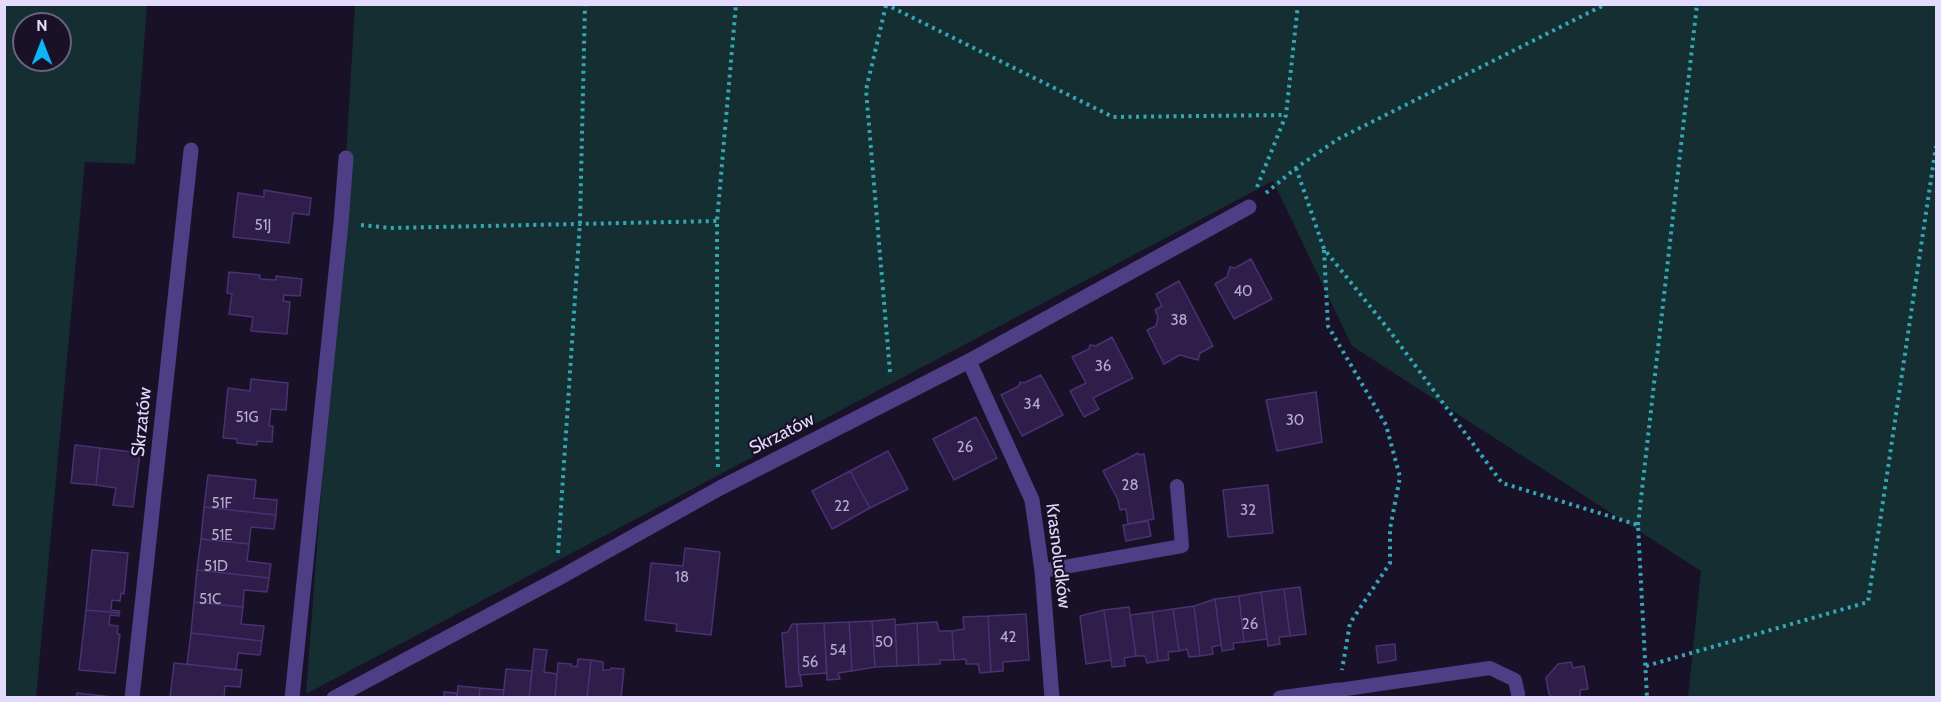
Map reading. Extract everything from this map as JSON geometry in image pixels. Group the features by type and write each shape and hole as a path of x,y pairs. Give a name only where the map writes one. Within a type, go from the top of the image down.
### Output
{"street":[{"name":"Skrzatów","path":"132,698 191,150"},
{"path":"292,698 341,223 345,158"},
{"name":"Skrzatów","path":"333,698 559,578 720,488 969,361 1249,207"},
{"name":"Krasnoludków","path":"969,361 1032,500 1042,571 1052,698"},
{"path":"1280,698 1339,694"}],"lane":[{"path":"1042,571 1182,546 1177,486"},
{"path":"1339,694 1490,668 1515,680 1518,694"}],"path":[{"path":"559,578 558,555 580,222 585,4"},
{"path":"720,488 717,446 717,221 736,4"},
{"path":"1249,207 1286,115 1298,4"},
{"path":"1249,207 1296,168 1338,139 1606,4"},
{"path":"1647,698 1638,525 1696,4"},
{"path":"890,372 866,90 886,5 1113,117 1286,115"},
{"path":"1646,666 1868,602 1936,146"},
{"path":"1296,168 1324,249 1328,326 1386,425 1400,477 1390,528 1390,563 1350,623 1339,694"},
{"path":"341,223 390,228 580,222 717,221"},
{"path":"1324,249 1389,330 1502,483 1638,525"}],"green space":[{"path":"4,5 147,5 135,164 85,162 36,698 4,697"},
{"path":"355,5 1936,5 1936,697 1688,697 1701,571 1352,346 1273,181 306,694 346,158"}],"building":[{"path":"264,190 311,198 309,215 293,213 289,243 233,237 238,193 264,197"},
{"path":"1251,259 1272,299 1234,319 1215,284 1227,277 1230,267 1235,268"},
{"path":"229,272 260,275 260,279 276,280 276,276 302,279 300,296 284,295 283,301 290,302 287,334 251,331 253,317 229,314 232,294 227,293"},
{"path":"1179,281 1213,346 1200,353 1198,360 1180,355 1164,364 1147,330 1156,326 1158,317 1155,310 1162,306 1156,294"},
{"path":"1112,337 1133,378 1093,398 1099,409 1084,417 1070,391 1086,383 1072,357 1089,349 1090,345 1096,346"},
{"path":"1041,375 1063,415 1022,436 1001,395 1019,386 1020,382 1024,383"},
{"path":"251,379 288,383 286,410 271,409 269,426 273,426 272,442 257,441 257,445 237,443 237,439 223,438 228,388 250,391"},
{"path":"1316,392 1322,442 1277,451 1266,400"},
{"path":"976,417 997,458 954,480 933,439"},
{"path":"75,445 100,448 96,485 71,483"},
{"path":"100,448 140,453 133,507 113,505 116,488 96,485"},
{"path":"888,451 908,489 870,508 850,471"},
{"path":"1138,453 1139,455 1144,454 1154,519 1128,524 1126,509 1120,510 1118,500 1103,471"},
{"path":"850,471 870,508 832,529 812,491"},
{"path":"208,475 256,480 254,498 277,500 276,515 204,507"},
{"path":"1268,485 1273,533 1228,537 1223,490"},
{"path":"204,507 276,515 274,529 251,527 249,544 201,539"},
{"path":"1148,521 1151,536 1126,541 1123,525"},
{"path":"201,539 249,544 247,561 271,564 269,578 197,570"},
{"path":"685,548 720,552 711,635 676,631 677,624 645,620 651,563 683,566"},
{"path":"92,550 128,553 124,594 121,593 120,601 112,600 111,610 120,611 119,613 86,610"},
{"path":"197,570 269,578 267,592 244,590 243,607 194,602"},
{"path":"1300,587 1306,634 1290,636 1284,589"},
{"path":"1284,589 1290,636 1279,637 1280,644 1268,646 1261,592"},
{"path":"1261,592 1267,639 1244,642 1239,596"},
{"path":"1239,596 1244,642 1233,643 1234,649 1222,651 1215,599"},
{"path":"1215,599 1221,645 1212,647 1213,654 1200,656 1194,606"},
{"path":"194,602 243,607 241,624 264,626 262,641 191,633"},
{"path":"1194,606 1200,656 1189,657 1187,649 1179,651 1173,609"},
{"path":"1129,607 1136,656 1124,658 1125,666 1112,667 1104,610"},
{"path":"1173,609 1179,651 1168,652 1169,660 1158,661 1152,612"},
{"path":"86,610 119,613 119,616 110,615 109,625 118,626 117,634 120,634 115,673 79,670"},
{"path":"1104,610 1111,660 1086,664 1080,616"},
{"path":"1152,612 1158,661 1147,663 1145,656 1136,656 1130,615"},
{"path":"1026,614 1029,660 1003,662 1003,671 991,672 988,616"},
{"path":"988,616 991,672 980,673 978,664 966,664 966,659 954,660 952,631 964,629 963,617"},
{"path":"895,619 897,666 875,667 872,621"},
{"path":"872,621 875,667 852,671 849,622"},
{"path":"849,622 852,671 838,673 840,679 827,680 824,623"},
{"path":"937,622 939,631 952,631 954,660 940,660 940,664 919,665 917,623"},
{"path":"824,623 827,673 799,675 797,624"},
{"path":"917,623 919,665 897,666 895,625"},
{"path":"792,624 797,624 799,675 802,686 786,687 782,633 788,632"},
{"path":"191,633 262,641 260,655 238,653 236,670 187,664"},
{"path":"1395,644 1396,660 1378,663 1376,646"},
{"path":"534,649 547,650 544,672 557,674 555,698 529,698"},
{"path":"578,659 591,660 587,698 555,698 558,663 577,667"},
{"path":"591,660 603,662 603,670 624,669 621,698 587,698"},
{"path":"1571,662 1573,668 1584,666 1588,689 1580,690 1580,698 1553,698 1549,694 1546,678 1558,664"},
{"path":"174,663 242,670 240,687 225,686 224,698 170,698"},
{"path":"506,669 532,671 529,698 503,698"},
{"path":"458,686 480,688 479,698 457,698"},
{"path":"480,688 504,690 503,698 479,698"},
{"path":"444,692 457,693 457,698 444,698"},
{"path":"77,693 113,697 113,698 76,698"}]}
